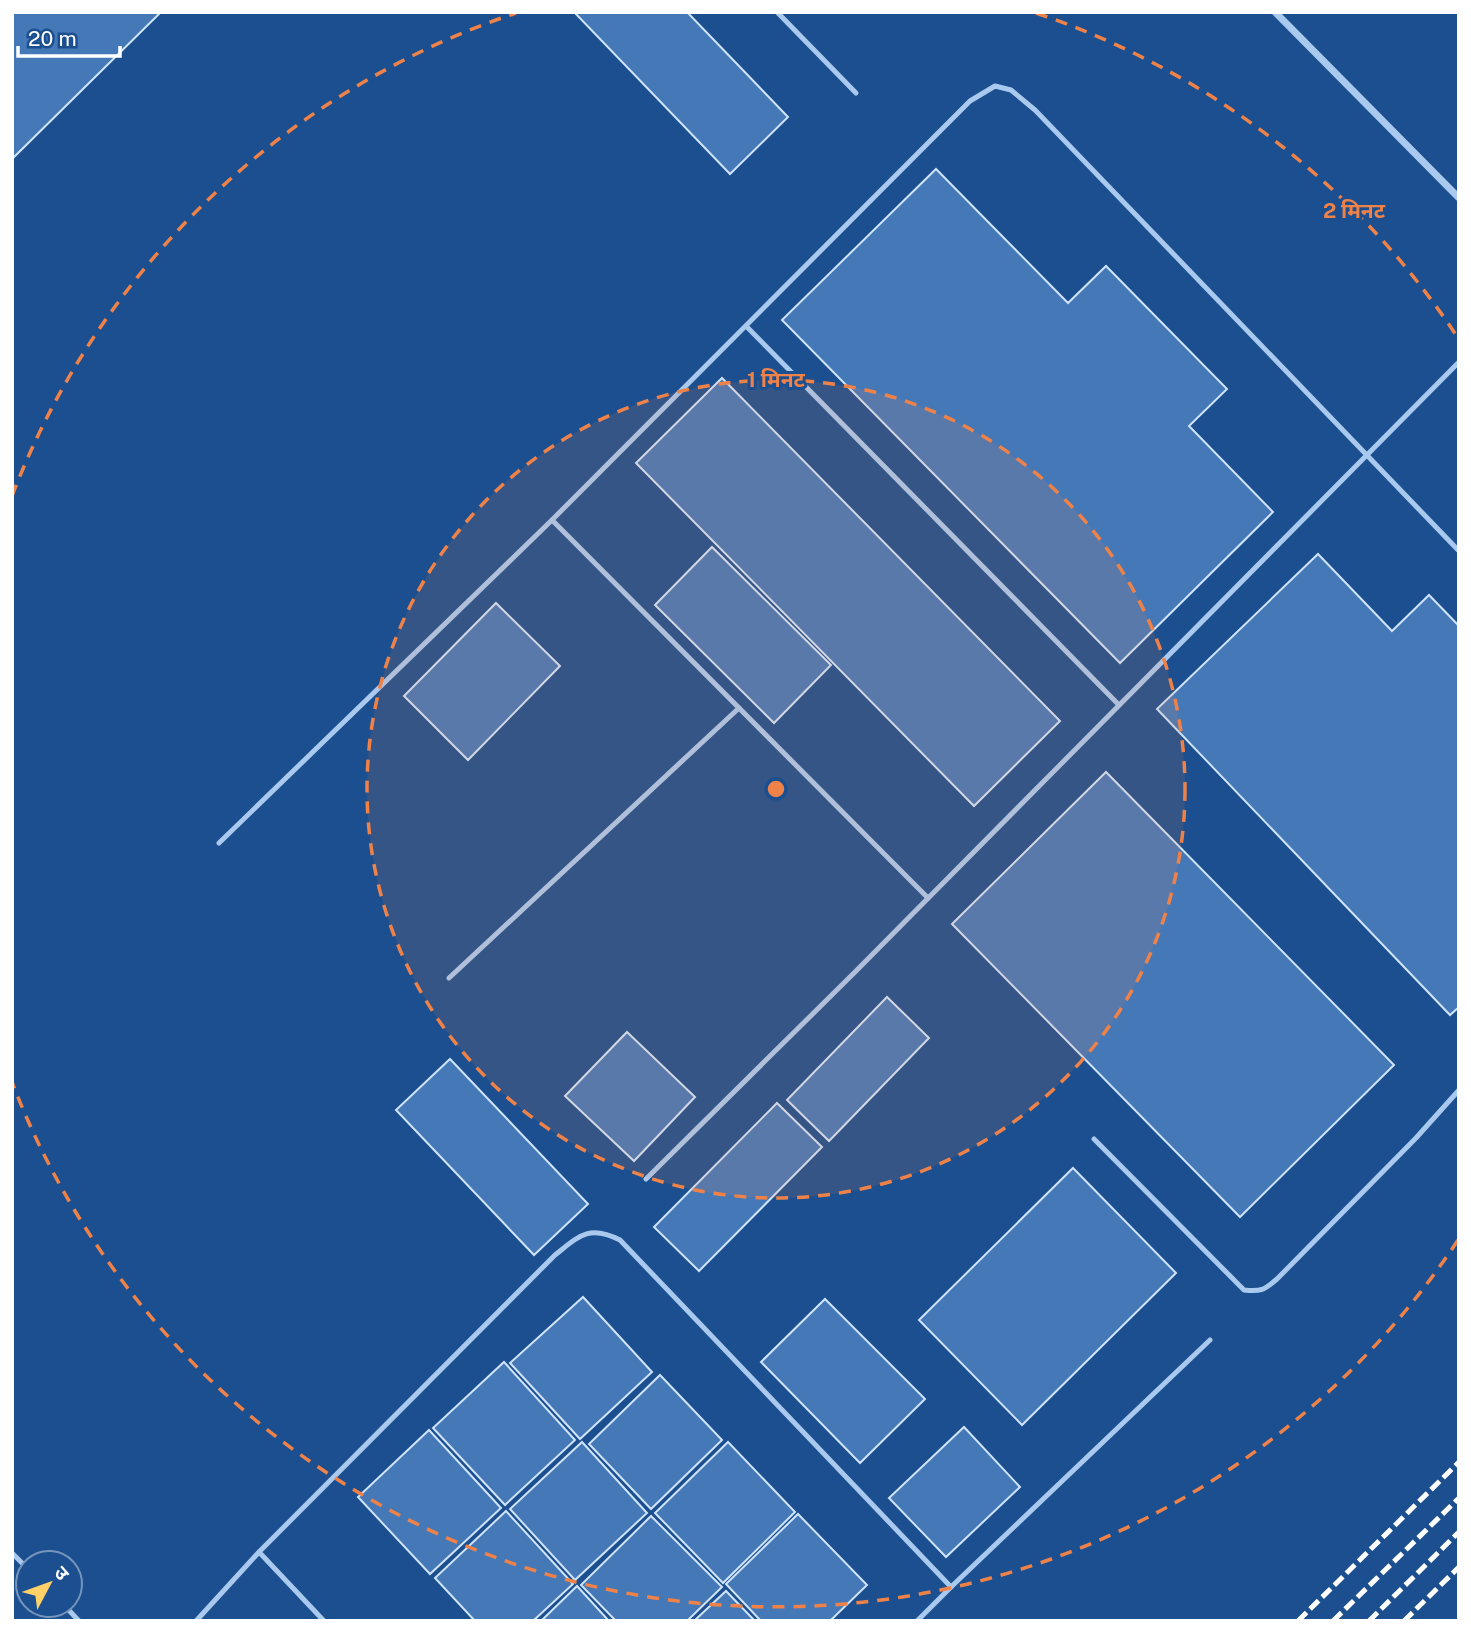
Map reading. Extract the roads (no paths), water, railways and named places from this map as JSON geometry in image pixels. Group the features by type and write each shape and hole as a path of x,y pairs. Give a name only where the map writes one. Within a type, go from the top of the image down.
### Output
{"street":[{"path":"1275,12 1457,193"}],"lane":[{"path":"777,12 856,93"},
{"path":"219,843 552,520 970,101 995,86 1012,90 1035,110 1459,551"},
{"path":"746,326 1119,705"},
{"path":"646,1179 1459,362"},
{"path":"552,520 928,898"},
{"path":"449,978 739,708"},
{"path":"1094,1139 1244,1290 1256,1292 1265,1289 1277,1279 1416,1138 1459,1090"},
{"path":"196,1621 259,1552 555,1255 578,1237 596,1231 620,1240 951,1587"},
{"path":"917,1621 1210,1340"},
{"path":"259,1552 324,1621"}],"railway":[{"path":"1298,1621 1459,1462"},
{"path":"1333,1621 1459,1498"},
{"path":"1369,1621 1459,1532"},
{"path":"1404,1621 1459,1567"}]}
